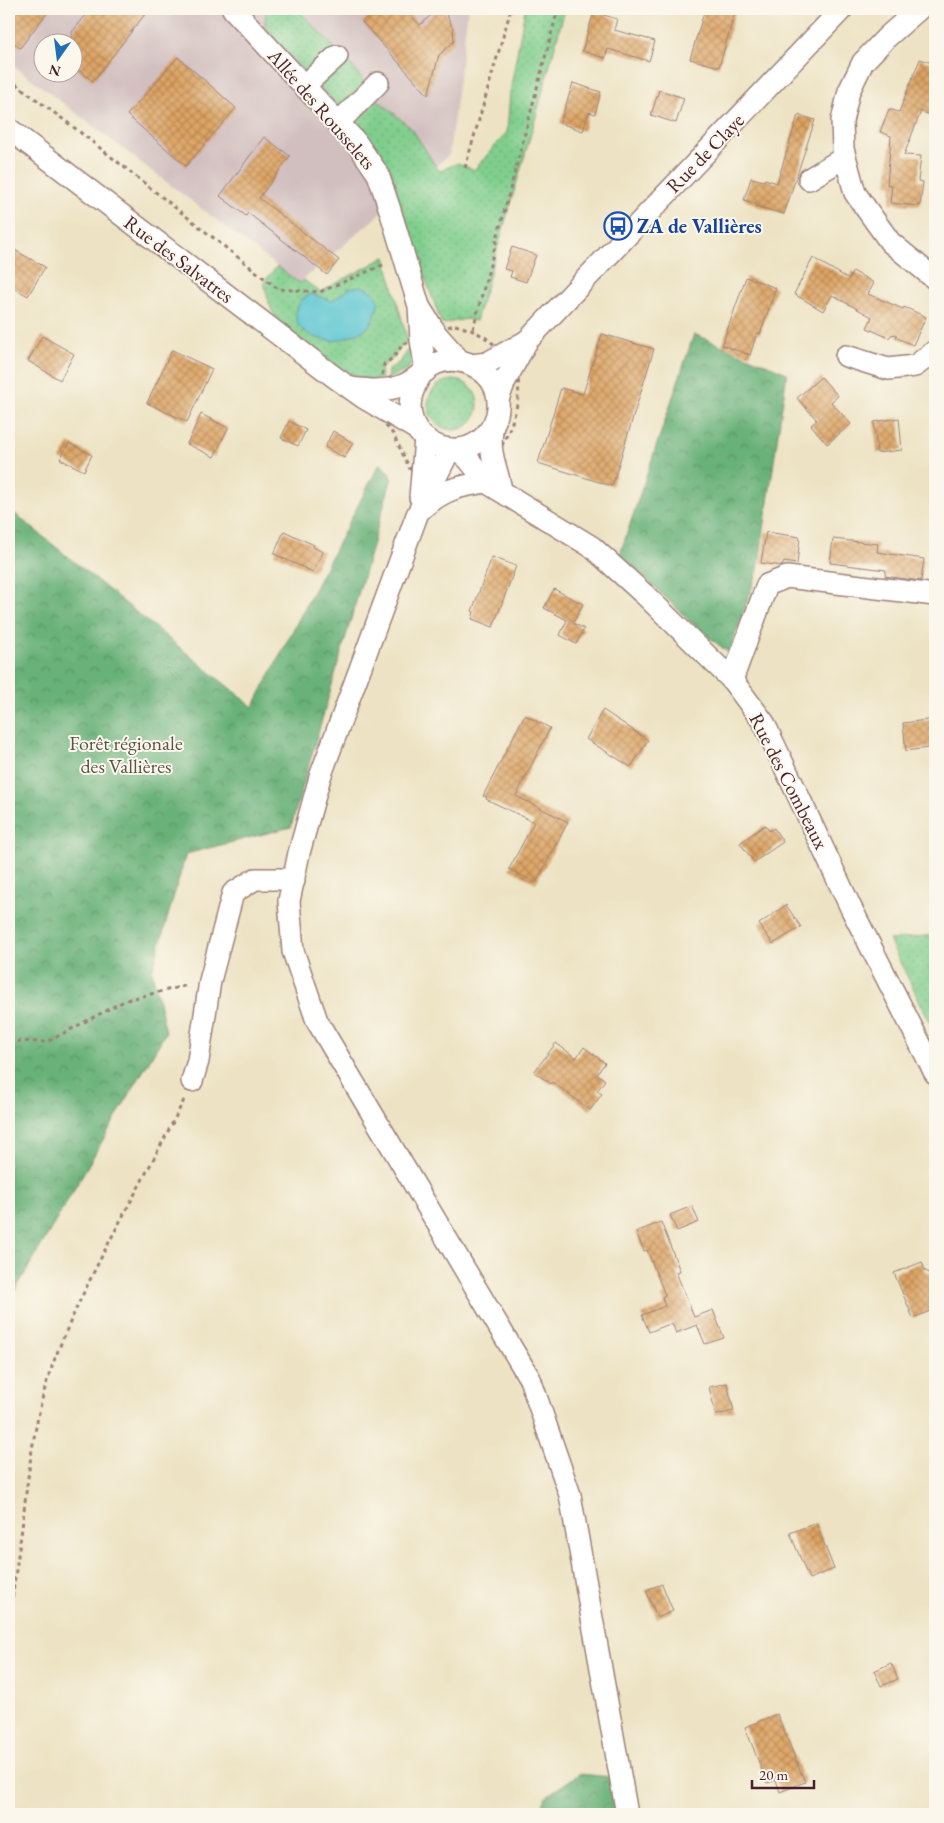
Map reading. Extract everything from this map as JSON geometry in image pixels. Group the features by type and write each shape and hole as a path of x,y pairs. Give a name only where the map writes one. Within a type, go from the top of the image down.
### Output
{"street":[{"name":"Rue de Claye","path":"467,363 508,361 842,9"},
{"path":"919,9 886,36 863,62 849,92 842,121 843,149 855,193 890,242 935,279"},
{"name":"Allée des Rousselets","path":"237,10 356,142 378,174 429,338 423,373"},
{"path":"304,86 337,56"},
{"path":"338,123 378,84"},
{"name":"Rue des Salvatres","path":"9,129 297,350 350,388 382,399 420,433"},
{"path":"809,179 845,157"},
{"path":"419,512 437,496 489,475 490,441 498,413 498,399 494,385 485,373 429,338"},
{"path":"846,356 888,369 915,366 935,351"},
{"path":"382,399 432,366 445,361 467,363"},
{"path":"498,399 505,381 508,361"},
{"path":"423,373 413,386 409,400 410,415 420,433 428,478 419,512 320,777 299,853 289,901 293,952 317,1021 530,1379 570,1495 627,1814"},
{"path":"420,433 437,446 453,449 478,442 493,426"},
{"path":"428,478 453,449"},
{"name":"Rue des Combeaux","path":"453,449 464,454 489,475 592,547 732,680 764,724 851,908 935,1073"},
{"path":"732,680 767,585 787,576 935,595"},
{"path":"192,1081 198,1061 210,980 233,893 255,879 294,881"}],"path":[{"path":"466,168 511,9"},
{"path":"473,330 558,9"},
{"path":"9,79 76,129 278,289 320,292 403,256"},
{"path":"455,325 473,330 492,341 518,376 517,403 505,443 489,475 437,490 428,478 410,468 393,434 382,421 384,364 393,358 403,344 429,338 447,327 455,325"},
{"path":"9,1041 47,1042 126,1000 210,980"},
{"path":"9,1637 28,1476 41,1410 54,1362 94,1269 156,1156 192,1081"},
{"path":"9,1802 11,1814"}],"shaded area":[{"path":"9,9 468,9 449,155 299,283 35,82 82,82 82,32 32,32 32,80 9,62"}],"green space":[{"path":"266,9 297,9 335,48 305,73 268,31 265,26"},
{"path":"525,9 565,9 533,127 476,321 466,319 442,324 408,231 390,168 360,133 356,123 358,114 378,100 412,129 439,171 458,163 474,170 507,132 510,92"},
{"path":"347,60 366,84 339,107 320,86"},
{"path":"385,257 408,342 380,370 382,379 366,379 356,376 332,363 294,336 284,327 272,311 264,282 277,266 299,283 304,280 320,292"},
{"path":"694,334 787,373 758,570 729,653 695,626 620,554"},
{"path":"415,348 416,356 407,370 387,379 388,370 400,362 409,349"},
{"path":"448,380 458,380 471,387 478,400 478,410 471,423 458,430 448,430 439,426 432,419 428,410 428,400 432,391 439,384"},
{"name":"Forêt régionale des Vallières","path":"380,463 392,477 291,827 186,854 152,971 166,1032 10,1299 9,1304 9,509 253,707"},
{"path":"935,935 935,1032 889,940"},
{"path":"579,1774 612,1777 619,1814 539,1814 545,1797"}],"water":[{"path":"361,286 372,291 379,300 373,318 367,328 332,341 311,335 300,327 296,315 301,300 311,294 332,301 350,288"}],"building":[{"path":"9,9 50,9 20,48 9,39"},
{"path":"91,9 149,9 93,81 82,73 82,32 72,32"},
{"path":"362,9 405,9 420,25 438,9 444,9 453,28 454,41 439,55 428,95 362,22 368,16"},
{"path":"705,9 736,9 719,67 690,59"},
{"path":"594,12 617,19 614,30 655,41 649,61 608,49 605,58 582,51"},
{"path":"178,57 236,108 186,166 127,115"},
{"path":"920,59 935,64 935,106 932,116 921,111 904,155 921,156 918,181 923,182 920,206 890,203 892,185 887,185 891,136 880,132 889,109 899,112"},
{"path":"573,83 601,92 595,114 589,112 583,131 560,123"},
{"path":"659,90 684,98 676,123 651,115"},
{"path":"798,115 815,120 784,214 756,206 756,204 744,200 751,178 764,181 765,179 777,183"},
{"path":"264,137 290,156 259,198 339,260 327,275 248,213 246,216 220,196"},
{"path":"9,247 45,267 28,296 9,285"},
{"path":"512,247 536,255 526,282 510,277 512,271 504,269"},
{"path":"813,258 849,279 853,271 874,283 868,294 926,317 913,345 897,338 896,334 891,335 889,338 867,328 872,317 832,295 823,311 794,294"},
{"path":"746,277 776,288 760,334 757,333 750,355 722,345"},
{"path":"602,334 654,349 612,486 538,463 561,388 583,394"},
{"path":"42,336 74,354 60,380 28,361"},
{"path":"172,350 212,369 187,422 147,403"},
{"path":"821,377 838,396 831,402 851,424 827,444 811,425 817,420 797,398"},
{"path":"201,414 228,428 214,457 187,444"},
{"path":"899,418 902,450 877,453 874,422"},
{"path":"289,421 306,430 298,446 281,438"},
{"path":"333,431 353,443 344,458 325,447"},
{"path":"69,443 92,455 84,471 60,459"},
{"path":"284,531 314,545 313,547 323,552 313,572 274,554"},
{"path":"766,532 800,537 797,564 784,562 782,566 761,563"},
{"path":"833,539 878,544 877,552 924,559 921,581 885,576 886,570 830,563"},
{"path":"492,557 516,566 493,627 472,619 474,612 472,611"},
{"path":"554,589 583,604 573,623 584,629 576,644 560,635 567,620 544,608"},
{"path":"603,710 648,740 631,767 586,739"},
{"path":"524,716 550,728 516,796 568,822 536,883 509,869 534,822 483,796"},
{"path":"935,719 935,747 906,751 903,723"},
{"path":"765,825 769,831 774,828 783,842 754,862 740,843"},
{"path":"786,905 801,927 773,944 759,924"},
{"path":"556,1043 576,1058 584,1047 605,1063 597,1074 605,1080 597,1091 602,1094 590,1110 552,1082 551,1084 534,1072"},
{"path":"692,1206 699,1222 677,1231 670,1215"},
{"path":"661,1222 680,1271 676,1272 694,1317 713,1310 724,1338 705,1344 697,1325 676,1333 672,1323 649,1332 642,1315 665,1306 662,1297 665,1295 647,1250 644,1251 636,1232"},
{"path":"922,1262 925,1271 935,1275 935,1309 913,1318 894,1273"},
{"path":"727,1383 734,1411 716,1415 709,1387"},
{"path":"816,1523 834,1569 809,1579 790,1533"},
{"path":"662,1584 673,1611 657,1618 646,1590"},
{"path":"891,1663 898,1679 881,1686 874,1671"},
{"path":"777,1714 805,1782 780,1792 776,1780 767,1783 745,1727"}],"place":[{"name":"ZA de Vallières","path":"618,226"}]}
